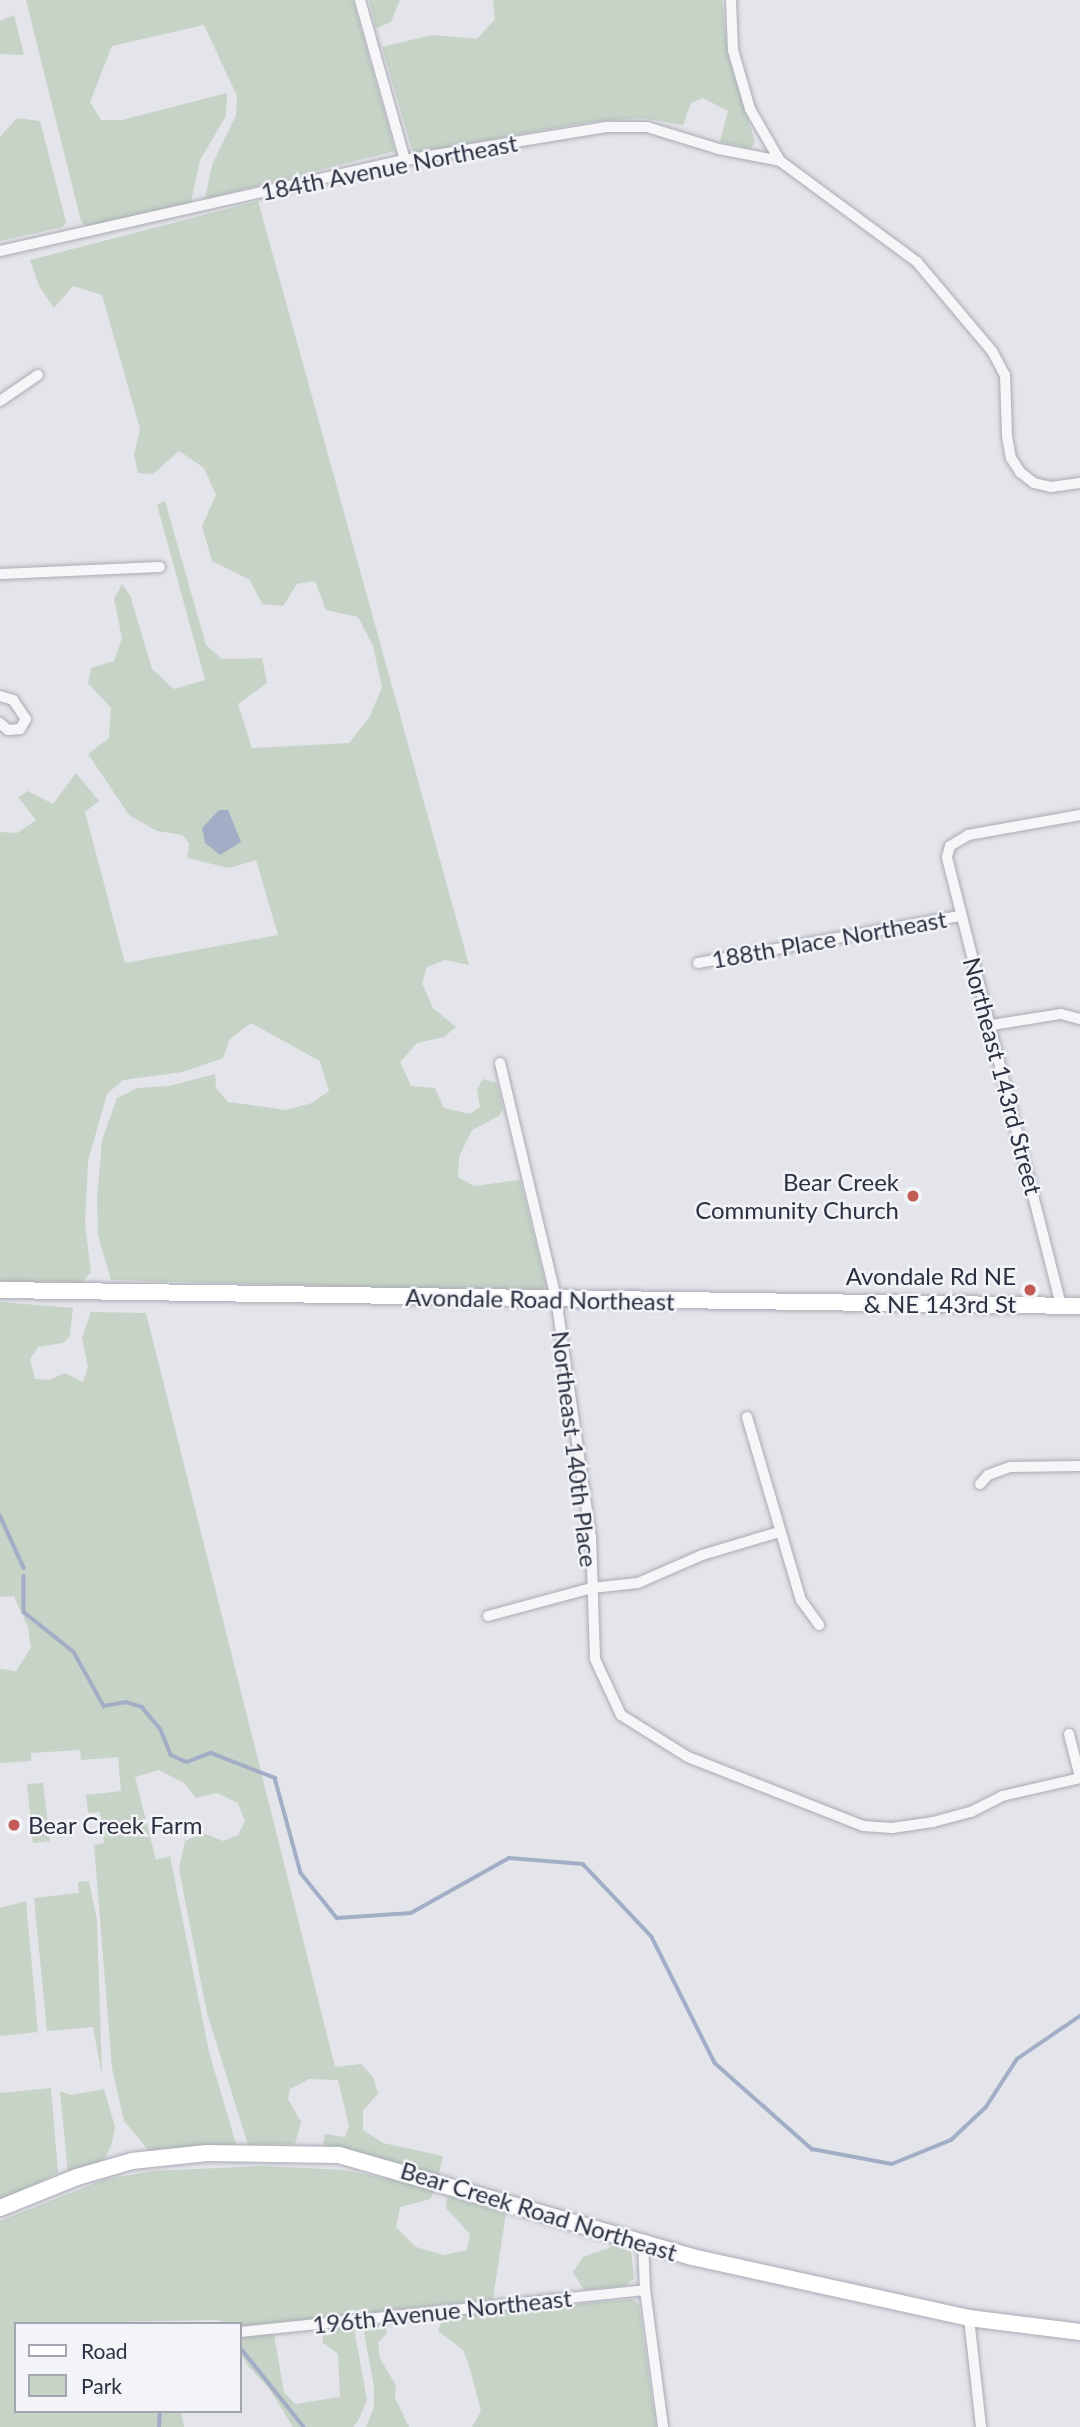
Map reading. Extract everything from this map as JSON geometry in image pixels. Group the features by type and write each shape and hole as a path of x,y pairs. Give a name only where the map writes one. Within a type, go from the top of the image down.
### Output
{"street":[{"path":"360,0 405,160"},
{"path":"731,0 733,50 750,109 780,160 917,262 992,351 1005,375 1007,436 1011,458 1020,472 1051,487 1080,483"},
{"name":"184th Avenue Northeast","path":"0,251 405,160 606,128 647,127 719,149 780,160"},
{"path":"0,401 38,375"},
{"path":"0,574 160,567"},
{"path":"0,696 12,700 26,719 20,729 8,730 0,723"},
{"name":"Northeast 143rd Street","path":"1061,1305 992,1025 947,870 950,846 987,831 1080,815"},
{"name":"188th Place Northeast","path":"698,963 960,916"},
{"path":"992,1025 1061,1014 1080,1019"},
{"name":"Northeast 140th Place","path":"500,1063 556,1298 590,1537 592,1634 605,1689 621,1715 688,1757 863,1826 892,1828 933,1822 971,1812 1002,1796 1080,1778"},
{"name":"Avondale Road Northeast","path":"0,1290 1080,1306"},
{"path":"747,1417 801,1600 819,1625"},
{"path":"980,1484 988,1475 1010,1467 1080,1466"},
{"path":"488,1616 592,1588 657,1578 702,1555 779,1532"},
{"path":"1069,1734 1080,1778"},
{"name":"Bear Creek Road Northeast","path":"0,2208 77,2177 132,2161 207,2153 339,2155 643,2242 969,2318 1080,2332"},
{"path":"643,2242 645,2290 663,2427"},
{"name":"196th Avenue Northeast","path":"242,2332 645,2290"},
{"path":"969,2318 981,2427"}],"green space":[{"path":"26,0 353,0 395,151 205,199 212,165 236,115 237,96 204,25 112,46 90,102 101,120 122,120 227,93 226,116 200,160 191,202 87,227 81,221"},
{"path":"369,0 400,0 391,22 376,28"},
{"path":"493,0 722,0 728,55 755,142 751,148 720,142 728,111 703,98 691,103 683,125 641,118 590,122 413,153 382,47 432,35 477,39 495,19"},
{"path":"14,15 24,55 0,54 0,21"},
{"path":"17,118 40,121 66,222 63,227 0,241 0,137"},
{"path":"258,201 469,965 445,960 427,967 422,983 433,1008 456,1027 444,1037 417,1043 400,1062 411,1086 435,1088 444,1108 470,1114 480,1107 477,1089 483,1079 497,1083 503,1109 499,1116 472,1130 459,1157 458,1177 474,1186 520,1180 546,1285 541,1292 111,1280 98,1235 97,1199 102,1140 117,1098 137,1088 169,1086 215,1074 216,1088 228,1102 286,1110 312,1103 329,1091 320,1061 251,1023 230,1039 223,1058 183,1072 123,1080 107,1094 88,1161 85,1224 91,1272 82,1282 0,1281 0,832 17,833 36,820 18,797 28,791 53,804 76,773 99,801 85,812 125,963 278,935 256,860 229,868 187,858 189,844 183,835 157,831 129,815 88,754 109,738 111,708 88,683 91,668 114,661 122,638 114,599 122,584 130,595 152,669 174,689 205,680 157,505 165,501 206,645 222,659 262,658 267,683 238,704 252,748 349,743 369,718 382,687 373,646 358,617 326,610 315,581 297,584 283,606 262,604 250,580 212,561 202,526 216,495 204,468 179,451 153,474 138,473 134,455 140,429 102,295 73,286 54,308 39,286 30,260"},
{"path":"0,1302 73,1308 70,1336 63,1343 38,1347 30,1359 35,1379 49,1380 65,1373 83,1382 88,1367 82,1337 91,1312 146,1313 335,2067 361,2064 373,2077 378,2094 363,2110 363,2130 383,2143 443,2156 438,2177 323,2144 325,2134 345,2137 349,2126 338,2080 309,2079 290,2089 288,2099 301,2122 295,2144 248,2145 207,2013 179,1869 185,1841 203,1833 223,1841 238,1835 245,1821 238,1803 217,1793 196,1798 184,1783 159,1770 135,1777 156,1860 170,1856 209,2052 236,2144 234,2149 150,2152 124,2121 112,2068 94,1845 104,1843 100,1812 88,1813 86,1795 121,1791 118,1757 81,1760 80,1750 31,1753 31,1761 0,1763 0,1669 16,1671 31,1648 28,1627 14,1596 0,1597"},
{"path":"43,1783 50,1841 33,1843 27,1784"},
{"path":"89,1881 97,1920 102,2075 93,2027 47,2031 34,1898 79,1893 78,1882"},
{"path":"26,1901 38,2032 0,2036 0,1908"},
{"path":"51,2088 58,2173 0,2201 0,2093"},
{"path":"104,2089 115,2127 112,2143 106,2157 95,2165 68,2174 60,2091 71,2095"},
{"path":"264,2166 344,2170 434,2188 431,2199 400,2207 396,2227 416,2247 444,2255 467,2250 470,2234 446,2208 447,2196 506,2213 493,2299 242,2327 242,2322 217,2320 14,2322 14,2413 181,2413 184,2427 0,2427 0,2221 106,2179 153,2171"},
{"path":"620,2244 631,2252 634,2279 624,2286 584,2290 573,2272 583,2257"},
{"path":"633,2299 639,2305 656,2427 472,2427 481,2411 469,2365 463,2350 438,2331 443,2316"},
{"path":"384,2324 387,2333 378,2343 380,2359 396,2385 395,2398 409,2427 366,2427 374,2407 374,2386 364,2333 368,2325"},
{"path":"350,2326 354,2328 367,2400 353,2427 293,2427 268,2387 242,2356 242,2336 274,2334 284,2392 295,2404 340,2397 338,2354 323,2343 322,2331"}],"water":[{"path":"219,810 228,810 241,842 220,855 205,843 202,828"}],"waterway":[{"path":"0,1515 24,1568"},
{"path":"24,1576 24,1612 74,1652 104,1706 126,1702 142,1707 161,1730 171,1755 187,1762 211,1753 275,1778 301,1873 337,1918 411,1913 509,1858 583,1864 652,1937 715,2063 812,2149 892,2164 951,2140 986,2107 1017,2059 1080,2016"},
{"path":"242,2350 304,2427"},
{"path":"159,2427 160,2413"}],"place":[{"name":"Bear Creek Community Church","path":"913,1196"},
{"name":"Avondale Rd NE & NE 143rd St","path":"1030,1290"},
{"name":"Bear Creek Farm","path":"14,1825"}]}
